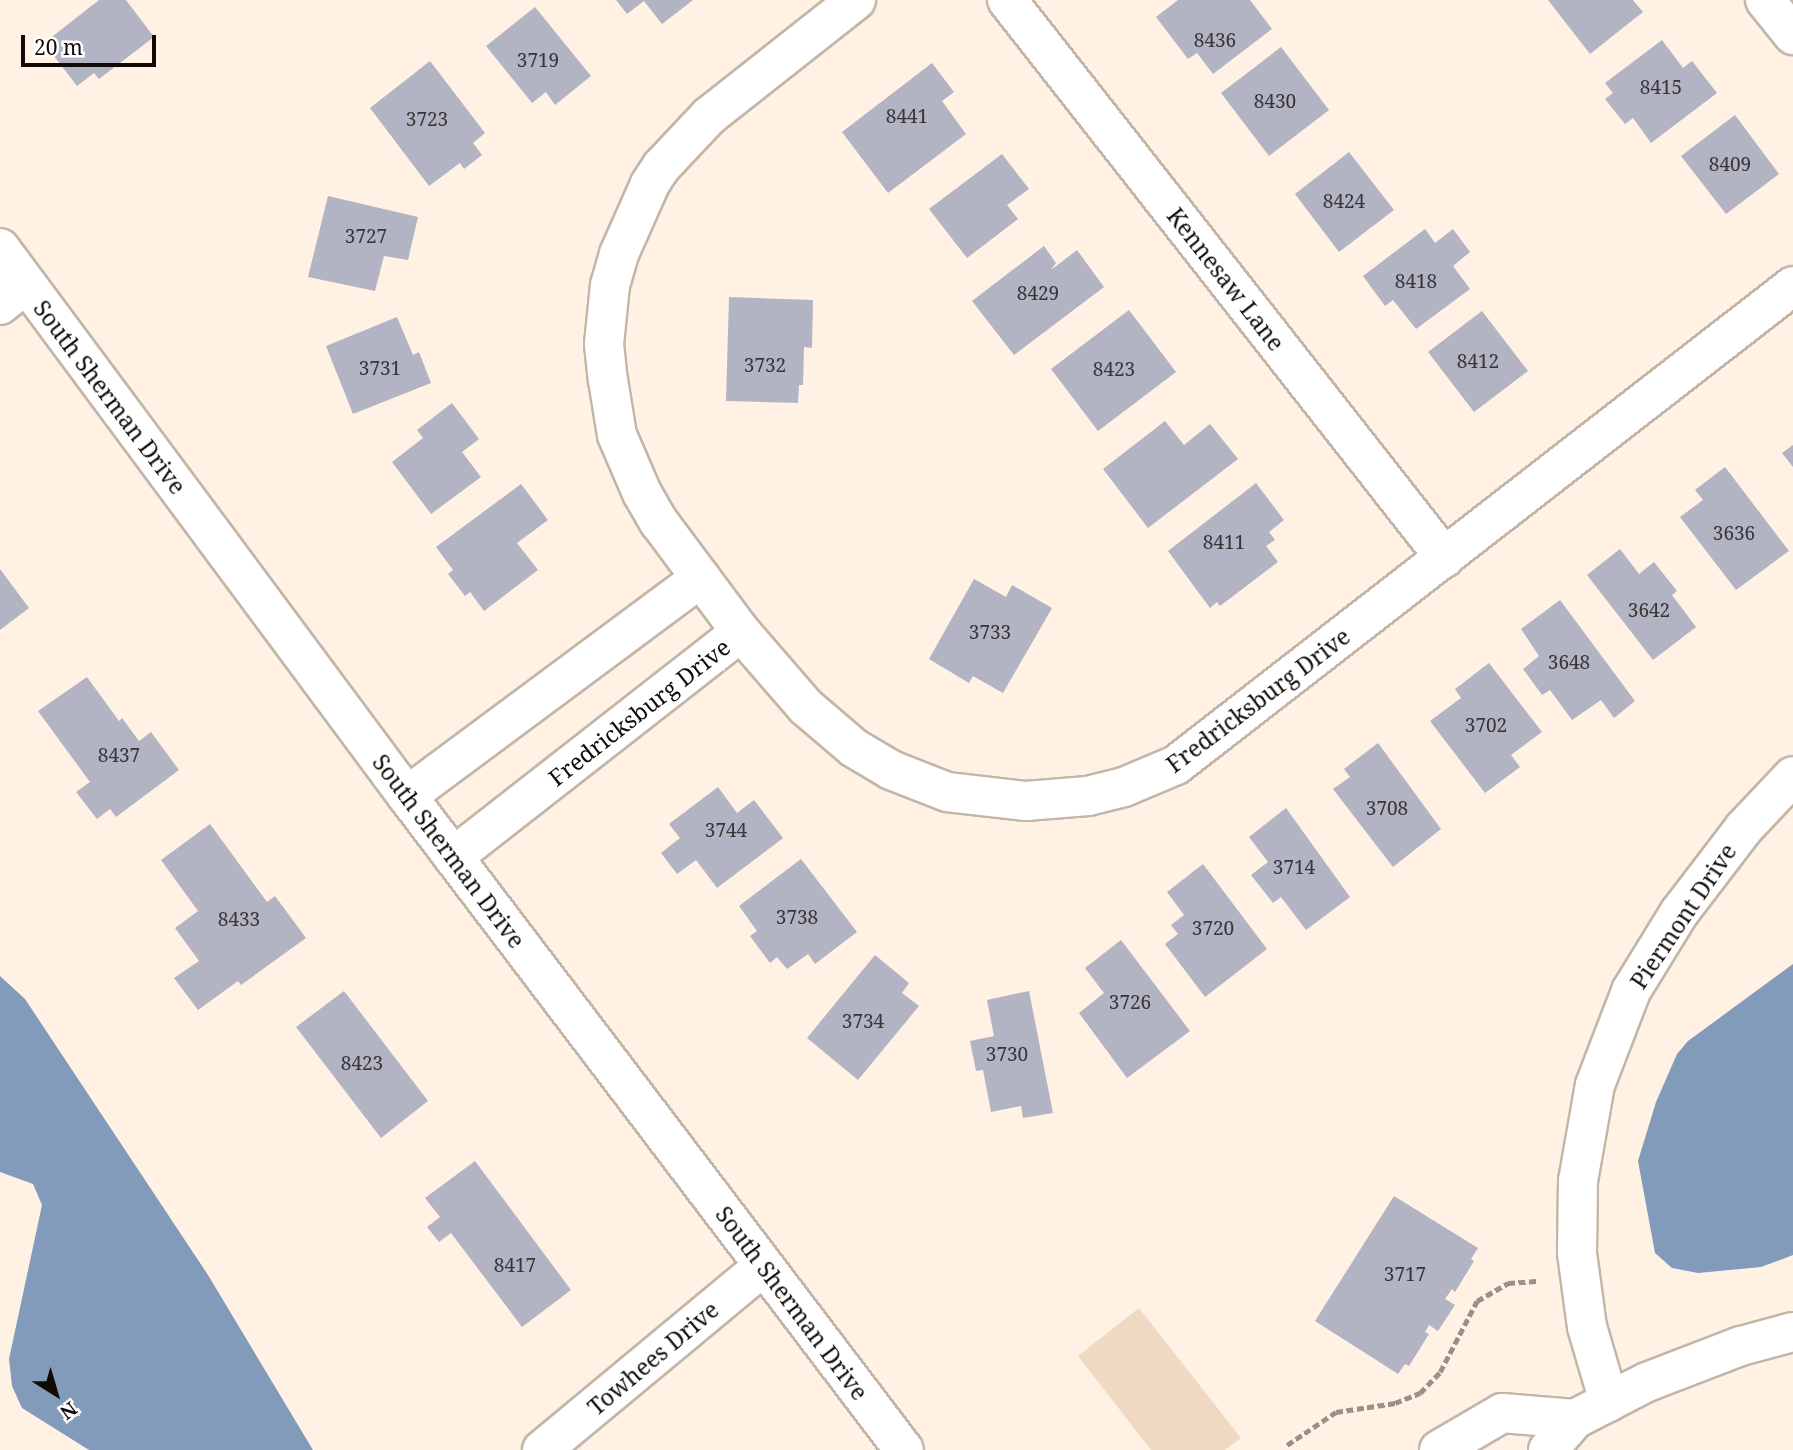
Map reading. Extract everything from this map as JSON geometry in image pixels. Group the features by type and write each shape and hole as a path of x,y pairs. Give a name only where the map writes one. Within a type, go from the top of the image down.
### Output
{"street":[{"path":"741,632 642,493 617,435 604,344 610,285 634,217 662,167 709,116 856,0"},
{"name":"Kennesaw Lane","path":"1007,0 1445,558"},
{"path":"1765,0 1793,36"},
{"name":"South Sherman Drive","path":"0,248 13,295 407,796 904,1450"},
{"name":"Fredricksburg Drive","path":"453,857 741,632 820,721 871,760 947,792 1026,801 1088,796 1124,786 1176,765 1793,286"},
{"path":"407,796 701,578"},
{"name":"Piermont Drive","path":"1592,1410 1592,1351 1578,1277 1577,1204 1581,1158 1595,1085 1630,991 1687,903 1744,828 1793,776"},
{"name":"Towhees Drive","path":"542,1450 764,1266"},
{"path":"1548,1450 1592,1410 1675,1370 1793,1332"},
{"path":"1439,1450 1502,1413 1592,1410"}],"path":[{"path":"1287,1445 1336,1412 1395,1403 1420,1393 1440,1373 1477,1301 1487,1293 1508,1283 1578,1277"}],"shaded area":[{"path":"1139,1308 1241,1438 1225,1450 1151,1450 1078,1356"}],"water":[{"path":"1793,964 1793,1255 1761,1267 1698,1273 1672,1268 1655,1253 1638,1161 1656,1102 1677,1054 1688,1041"},
{"path":"0,976 25,999 208,1275 313,1450 89,1450 22,1408 12,1386 9,1359 42,1205 33,1184 0,1172"}],"building":[{"path":"99,0 126,0 154,37 99,79 94,73 77,86 44,43"},
{"path":"616,0 693,0 662,24 644,1 627,14"},
{"path":"1178,0 1250,0 1272,29 1213,74 1197,53 1188,59 1156,17"},
{"path":"1548,0 1633,0 1643,12 1590,54"},
{"path":"535,7 591,76 555,105 546,92 532,103 486,46"},
{"path":"1662,40 1683,68 1692,61 1717,93 1651,143 1633,118 1625,124 1605,99 1613,93 1605,83"},
{"path":"1281,47 1329,110 1269,156 1221,93"},
{"path":"430,61 485,133 473,143 482,155 464,169 460,163 429,186 370,108"},
{"path":"932,63 954,92 942,101 966,134 888,193 842,132"},
{"path":"1735,115 1779,174 1726,214 1681,156"},
{"path":"1349,152 1394,210 1339,252 1295,194"},
{"path":"1002,154 1029,189 1007,205 1018,219 967,258 929,209"},
{"path":"328,196 418,217 408,260 384,256 375,291 308,277"},
{"path":"1425,229 1435,243 1453,229 1470,252 1453,266 1470,289 1416,329 1393,300 1385,306 1363,276"},
{"path":"1044,246 1056,263 1051,270 1077,250 1104,287 1014,355 972,301"},
{"path":"729,297 813,300 812,348 804,347 803,385 799,385 798,403 726,401"},
{"path":"1129,310 1176,372 1098,431 1051,369"},
{"path":"1482,311 1528,371 1474,412 1428,352"},
{"path":"397,317 413,355 419,352 431,383 353,414 326,346"},
{"path":"452,403 479,439 462,452 481,477 431,514 392,462 423,438 417,430"},
{"path":"1165,421 1184,445 1210,424 1238,459 1148,528 1103,469"},
{"path":"1793,445 1793,467 1782,453"},
{"path":"1725,467 1789,551 1736,590 1680,517 1703,500 1695,490"},
{"path":"1256,483 1284,520 1269,532 1275,540 1266,546 1278,562 1220,606 1217,602 1210,608 1168,551"},
{"path":"521,484 548,520 517,543 538,570 484,611 470,592 465,596 448,574 453,570 436,547"},
{"path":"1620,549 1639,574 1654,562 1677,591 1672,595 1696,627 1653,660 1587,575"},
{"path":"0,569 29,608 0,630"},
{"path":"974,579 1006,597 1012,585 1052,608 1003,693 973,676 969,683 929,659"},
{"path":"1560,600 1635,701 1614,718 1601,700 1572,720 1550,690 1542,695 1523,669 1539,656 1521,629"},
{"path":"1489,663 1542,732 1511,755 1520,767 1485,793 1430,721 1461,698 1455,689"},
{"path":"87,677 119,721 122,718 139,741 151,732 179,770 116,817 110,809 97,819 76,792 90,782 38,711"},
{"path":"1378,743 1441,829 1393,867 1333,789 1350,777 1344,769"},
{"path":"718,787 737,813 754,800 783,838 717,888 696,860 677,874 661,853 680,838 669,824"},
{"path":"1286,808 1350,897 1306,930 1281,897 1273,903 1251,875 1268,862 1249,837"},
{"path":"210,824 267,902 275,896 306,938 241,985 238,981 198,1010 174,978 199,961 175,928 198,911 161,860"},
{"path":"801,859 857,932 815,964 808,954 787,969 777,957 770,963 750,936 757,931 739,906"},
{"path":"1203,864 1267,949 1205,997 1165,944 1178,934 1171,925 1184,915 1167,892"},
{"path":"1121,940 1190,1031 1127,1078 1079,1013 1104,993 1085,968"},
{"path":"875,955 909,983 902,993 919,1006 858,1080 807,1038"},
{"path":"344,991 428,1101 381,1138 296,1027"},
{"path":"1029,991 1053,1113 1023,1118 1021,1106 991,1112 983,1070 976,1071 970,1041 994,1036 987,1000"},
{"path":"475,1161 571,1290 522,1327 451,1233 439,1242 427,1227 440,1217 425,1198"},
{"path":"1394,1196 1478,1248 1471,1259 1474,1261 1455,1292 1452,1289 1445,1299 1455,1305 1438,1331 1429,1325 1425,1332 1429,1334 1409,1366 1405,1364 1398,1374 1315,1321"}]}
